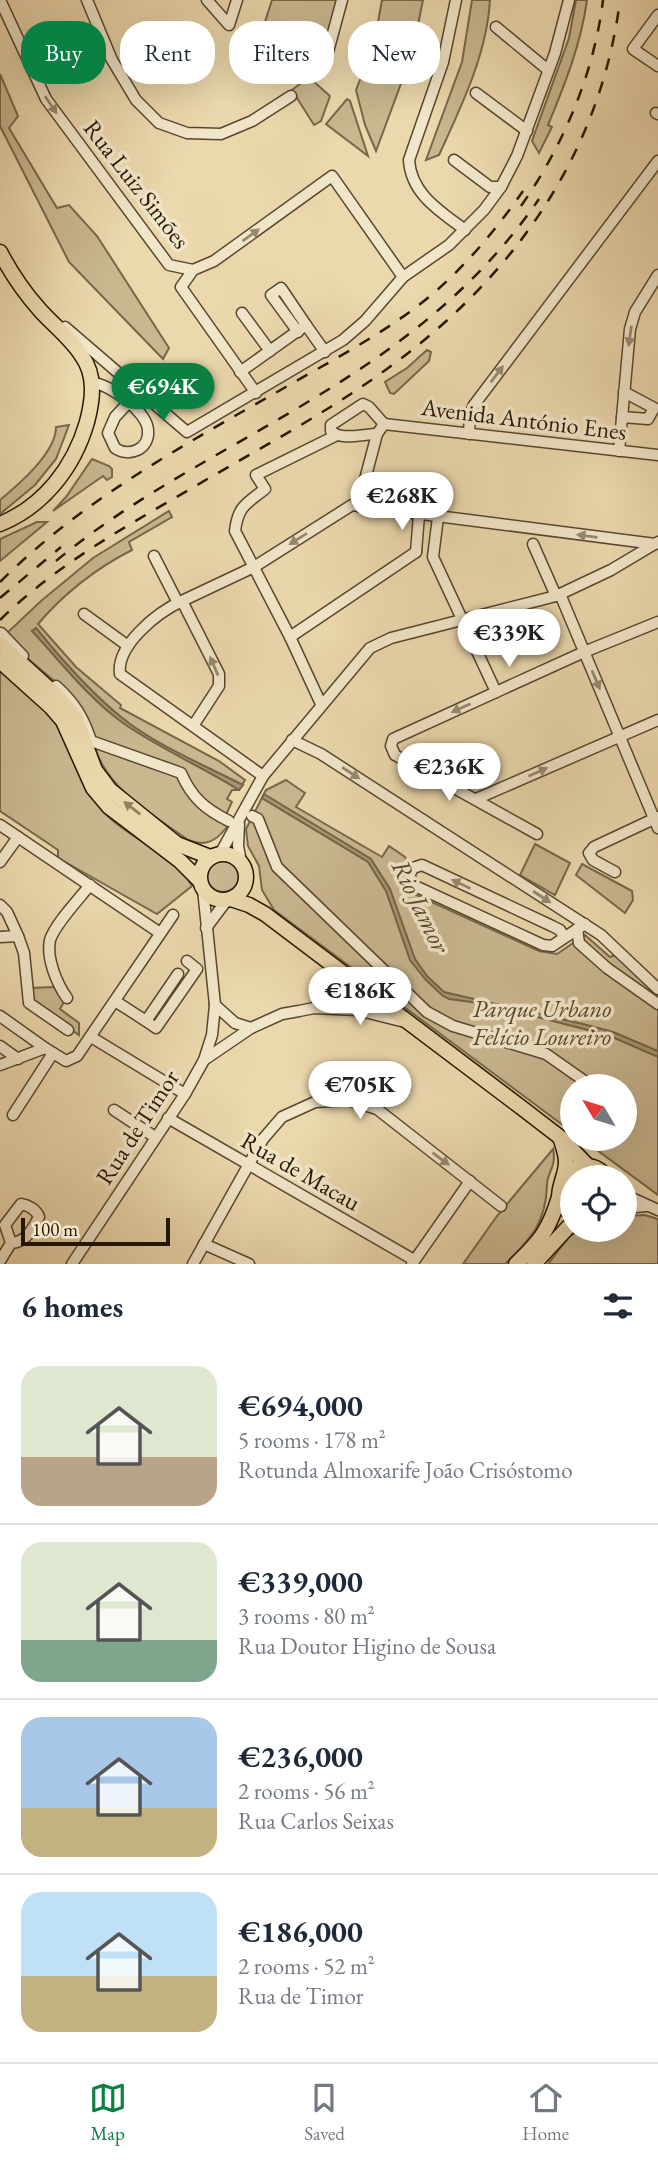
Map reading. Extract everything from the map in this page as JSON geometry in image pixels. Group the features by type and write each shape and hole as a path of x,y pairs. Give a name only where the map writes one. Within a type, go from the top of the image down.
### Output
{"main road":[{"path":"0,252 22,290 83,357 93,383 93,398 84,432 62,475 26,509 0,524"},
{"path":"0,644 58,696 75,717 95,770 110,790 177,844 215,855 235,857 241,862 265,914"},
{"path":"0,661 63,721 93,788 109,807 180,860 213,899 249,905 265,914 560,1137"},
{"path":"201,885 202,867 215,855"},
{"path":"229,900 242,890 247,877"},
{"path":"574,1152 587,1165"},
{"path":"516,1264 543,1237 553,1217 560,1192"},
{"path":"534,1264 560,1236"}],"street":[{"name":"Rua Luiz Simões","path":"0,0 46,99 169,265 193,270 181,287 240,372"},
{"path":"87,0 112,60 136,100 159,123 187,133 221,135 252,121 291,96"},
{"path":"207,0 229,25 237,0"},
{"path":"334,30 342,0"},
{"path":"456,0 443,62 409,160 410,174 420,193 465,230"},
{"path":"22,290 187,432 325,352 365,321 403,277 449,245 484,211 501,187 527,131 561,36 569,0"},
{"path":"658,15 633,49 658,66"},
{"path":"496,27 548,70"},
{"path":"476,93 527,131"},
{"path":"454,160 491,187 501,187"},
{"path":"469,434 470,414 474,405 658,161"},
{"path":"193,270 214,261 332,176 403,277"},
{"path":"619,451 630,329 635,312 658,275"},
{"path":"242,313 270,351"},
{"path":"256,393 240,372 302,328 325,352"},
{"path":"93,383 106,385 128,403 146,421 149,428 142,447 135,452 126,453 115,448 108,433 115,417 128,403"},
{"path":"622,417 648,419 654,408 624,392"},
{"name":"Avenida António Enes","path":"335,436 331,425 363,404 369,407 381,429"},
{"path":"358,506 381,429"},
{"name":"Avenida António Enes","path":"254,567 235,531 237,516 242,507 265,489 256,475 335,436 343,437 381,429 469,434 658,455"},
{"path":"261,780 193,726 122,678 118,665 128,646 154,617 254,567 352,505 656,543"},
{"path":"416,552 419,515"},
{"path":"438,517 433,558 496,692"},
{"path":"215,855 261,780 363,654 378,643 558,595 611,570 656,543"},
{"path":"533,544 584,652 657,822 594,846 589,853 593,860 615,872"},
{"path":"290,637 416,552"},
{"path":"416,552 433,558"},
{"path":"154,556 219,674 219,686 193,726"},
{"path":"254,567 321,704"},
{"path":"84,614 128,646"},
{"path":"537,834 395,755 391,746 393,739 584,652 658,622"},
{"path":"1,633 73,703 86,725 91,741 181,773 188,790 206,809 234,821"},
{"path":"476,799 658,720"},
{"path":"292,740 321,754 581,927 619,949 658,989"},
{"path":"252,816 258,819 277,867 427,1012 453,1026 546,1054 574,1074"},
{"path":"234,821 241,862"},
{"path":"0,825 160,933"},
{"path":"0,862 18,837"},
{"path":"564,937 560,930 422,865 413,868 409,876 415,886 543,945 552,946 581,927"},
{"path":"66,998 58,984 49,943 53,933 90,885"},
{"path":"201,885 215,1004 212,1035 204,1060"},
{"path":"206,928 229,900"},
{"path":"0,905 7,912 24,953 29,1003 68,1030"},
{"path":"0,1016 63,1060 73,1060 173,915"},
{"path":"581,927 579,943 607,968 658,1004"},
{"path":"0,937 18,936"},
{"path":"115,1001 156,1028 197,969 187,961"},
{"path":"146,1021 178,974"},
{"path":"215,1004 235,1023 251,1028"},
{"name":"Rua de Timor","path":"72,1264 169,1118 204,1060 251,1028 282,1014 314,1009 366,1012 408,1022"},
{"path":"91,1037 184,1094"},
{"path":"0,1046 18,1059"},
{"path":"0,1065 49,1051"},
{"path":"13,1115 49,1051"},
{"path":"193,1264 263,1139 282,1117 315,1102 348,1100 377,1109 501,1206"},
{"path":"114,1110 155,1137"},
{"name":"Rua de Macau","path":"169,1118 413,1262"},
{"path":"413,1262 470,1181"},
{"path":"637,1200 654,1208"},
{"path":"0,1261 11,1243"},
{"path":"204,1244 249,1264"}],"green space":[{"path":"272,0 340,0 334,24 334,21 265,21"},
{"path":"382,0 423,0 419,21 378,21"},
{"path":"472,0 490,0 484,40 464,99 439,155 426,160 462,62"},
{"path":"576,0 587,0 581,32 548,125 552,127 539,153 532,141 569,38"},
{"path":"0,74 18,116 9,128 57,208 69,205 97,236 169,348 163,359 69,262 0,126"},
{"path":"300,84 316,84 330,96 321,121 314,125 292,90"},
{"path":"358,84 401,84 376,151 365,125 356,90"},
{"path":"347,99 350,101 368,156 326,124"},
{"path":"427,350 431,352 429,361 394,394 390,393 385,382 407,368"},
{"path":"69,425 56,459 35,485 0,514 0,500 43,458 50,447 56,427"},
{"path":"92,459 109,466 112,469 112,477 107,480 103,476 53,511 66,497"},
{"path":"169,511 172,517 129,542 132,550 82,582 58,602 38,624 76,667 121,705 120,708 219,761 245,780 239,790 232,790 227,799 232,802 223,821 227,827 215,839 205,843 188,840 123,791 103,766 96,751 103,742 95,737 59,685 27,658 6,634 93,558"},
{"path":"37,522 47,522 0,561 0,539"},
{"path":"0,670 50,714 67,743 88,790 103,811 173,864 192,886 157,914 58,858 58,850 0,811"},
{"name":"Parque Urbano Felício Loureiro","path":"286,780 305,793 296,807 382,857 389,846 405,857 407,862 403,873 404,881 416,895 539,951 557,954 585,935 610,957 617,954 658,994 658,1195 637,1180 637,1165 617,1165 600,1152 637,1152 637,1074 560,1074 560,1123 274,910 262,890 259,866 248,846 246,829 266,790"},
{"path":"535,844 570,863 555,895 520,875"},
{"path":"223,860 234,865 239,876 234,887 223,892 212,887 207,876 212,865"},
{"path":"582,864 632,891 633,900 625,913 576,875"},
{"path":"332,976 368,1004 331,998 324,987"},
{"path":"56,984 65,1000 60,1009 79,1023 79,1035 30,1002 29,988 54,987"},
{"path":"553,1149 554,1160 547,1180 544,1210 529,1238 505,1264 463,1264 497,1216"},
{"path":"637,1215 658,1219 658,1264 548,1264 565,1242 637,1242"}],"shaded area":[{"path":"36,628 76,675 121,717 165,746 243,785 239,790 123,723 75,679 32,631"},
{"path":"264,794 371,859 390,889 415,959 427,976 444,992 613,1032 658,1051 658,1057 610,1036 486,1004 443,996 410,960 386,891 368,862 262,798"}],"railway":[{"path":"521,206 550,159 574,108 592,55 603,0"},
{"path":"0,620 44,582 92,548 371,381 438,328 478,290 514,249 545,205 572,158 594,108 610,56 620,0"},
{"path":"0,582 65,525 135,476 363,343 419,305 471,256 523,191"},
{"path":"56,561 148,495 344,380 407,336 491,259 539,199"},
{"path":"0,598 61,547"}],"water label":[{"name":"Rio Jamor","path":"421,906"}]}
